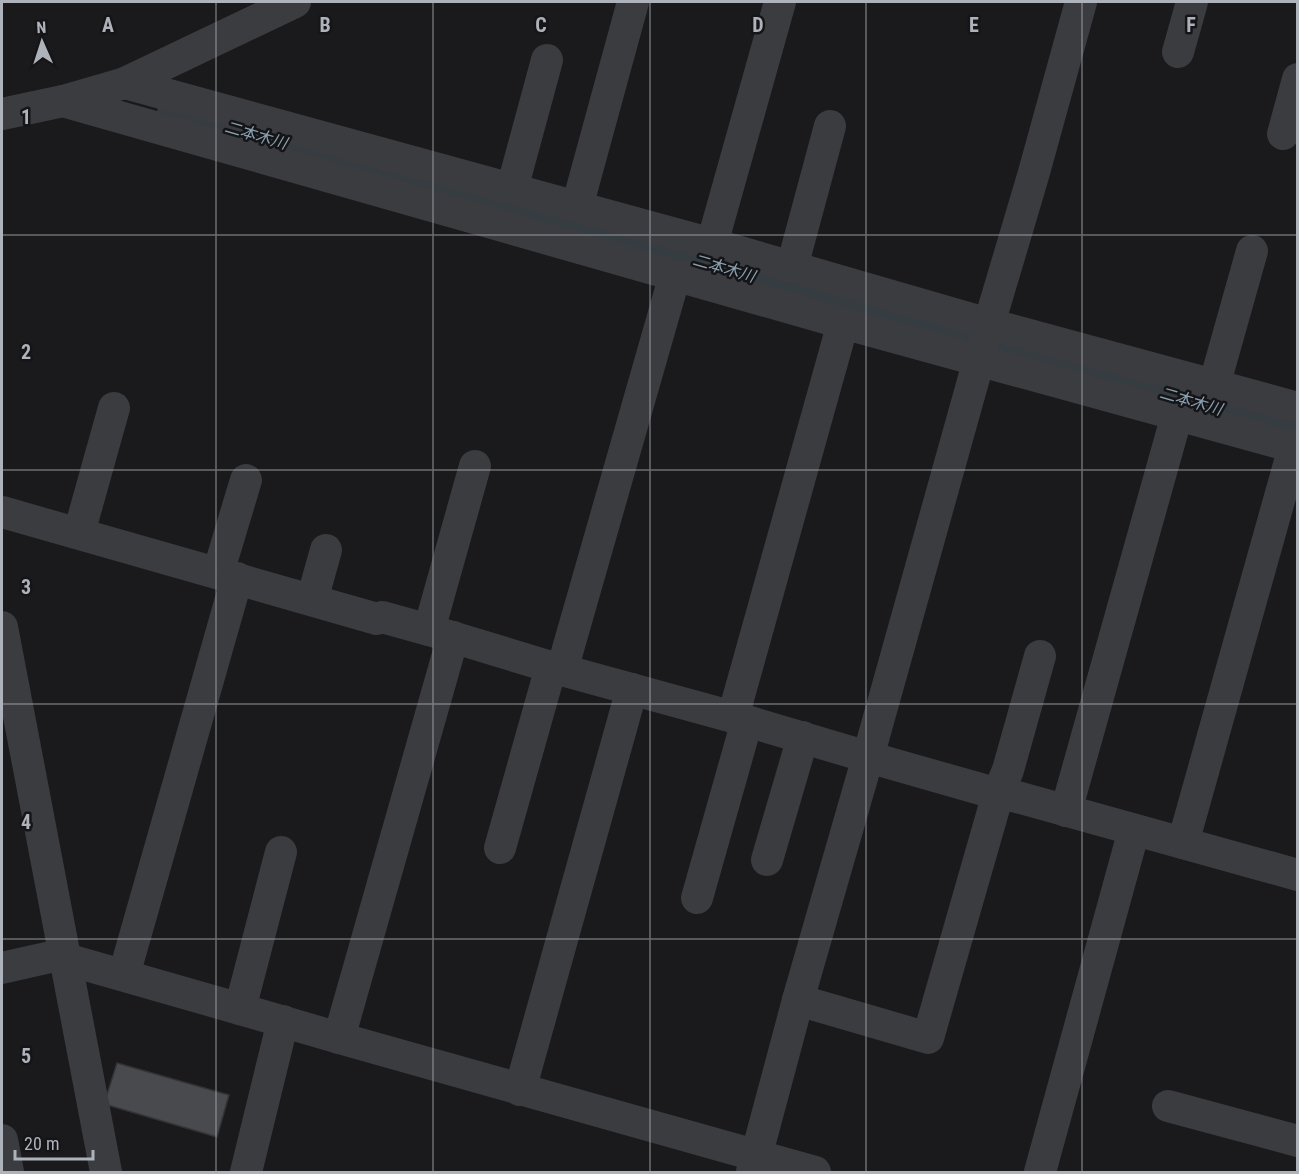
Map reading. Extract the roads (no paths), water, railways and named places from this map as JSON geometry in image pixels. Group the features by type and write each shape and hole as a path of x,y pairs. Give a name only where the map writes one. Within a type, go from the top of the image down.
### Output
{"street":[{"path":"2,114 63,101 125,83 295,2"},
{"path":"577,207 633,2"},
{"path":"712,244 780,2"},
{"path":"754,1164 798,999 1081,2"},
{"path":"1178,52 1192,2"},
{"path":"512,189 547,60"},
{"path":"1282,134 1298,79"},
{"path":"125,83 1298,408"},
{"path":"63,101 978,361 1296,448 1183,843"},
{"path":"792,267 830,126"},
{"path":"1214,386 1252,251"},
{"path":"501,848 675,275"},
{"path":"697,898 740,719 843,323"},
{"path":"80,533 114,408"},
{"path":"1066,811 1177,415"},
{"path":"339,1038 441,634 475,466"},
{"path":"123,975 228,575 246,480"},
{"path":"2,512 377,619 382,617 556,669 740,719 998,794 1017,797 1298,874"},
{"path":"312,600 326,550"},
{"path":"2,627 106,1173"},
{"path":"798,999 928,1038 1040,656"},
{"path":"520,1090 632,689"},
{"path":"767,860 803,737"},
{"path":"1040,1173 1134,830"},
{"path":"240,1009 281,852"},
{"path":"2,968 55,956 520,1090 754,1164 815,1173"},
{"path":"246,1173 283,1021"},
{"path":"1168,1106 1298,1141"},
{"path":"2,1140 8,1173"}],"waterway":[{"name":"二本木川","path":"180,114 1298,431"}]}
